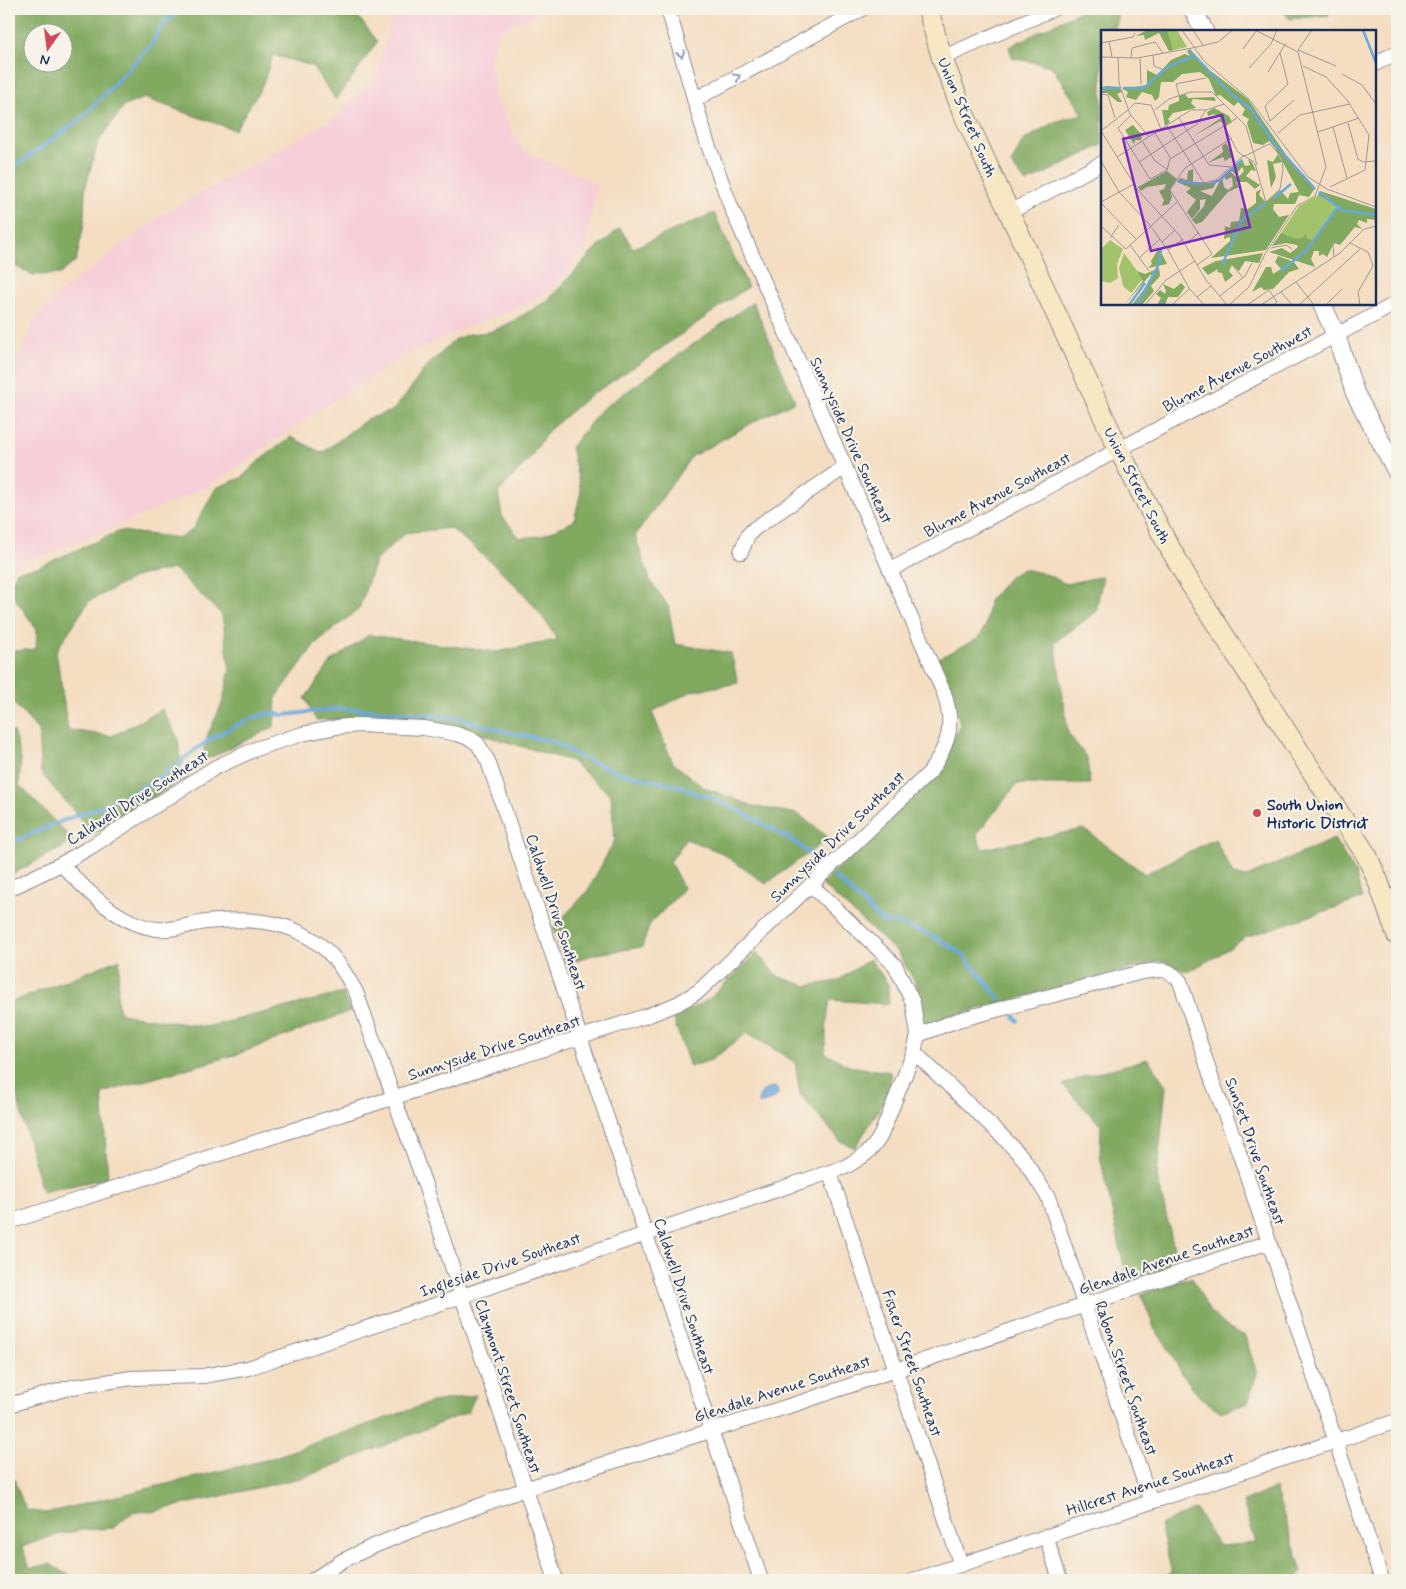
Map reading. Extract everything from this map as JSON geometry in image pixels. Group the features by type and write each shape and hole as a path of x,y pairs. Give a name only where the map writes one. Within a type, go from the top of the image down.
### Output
{"main road":[{"name":"Union Street South","path":"928,9 942,58 962,110 1119,450 1190,583 1367,856 1397,935"}],"street":[{"name":"Sunnyside Drive Southeast","path":"9,1222 649,1015 677,1004 699,991 930,772 942,754 951,718 944,693 731,207 707,142 668,9"},
{"path":"694,100 862,9"},
{"path":"942,58 1053,9"},
{"path":"1193,9 1204,30"},
{"path":"1376,63 1397,52"},
{"path":"1010,212 1101,164"},
{"name":"Blume Avenue Southwest","path":"1119,450 1397,303"},
{"path":"1322,305 1336,335 1355,393 1397,472"},
{"name":"Blume Avenue Southeast","path":"890,570 1119,450"},
{"path":"741,552 748,535 755,528 846,467"},
{"name":"Caldwell Drive Southeast","path":"9,889 93,846 216,766 267,745 302,734 359,725 424,728 457,734 471,739 478,744 488,761 761,1580"},
{"name":"Claymont Street Southeast","path":"61,864 77,881 108,907 133,922 168,929 204,922 253,920 279,924 309,938 332,956 356,992 394,1097 556,1580"},
{"name":"Ingleside Drive Southeast","path":"9,1405 72,1387 132,1378 203,1376 248,1368 830,1173 845,1167 866,1154 875,1146 881,1135 914,1052 925,1032 914,1003 895,965 811,885"},
{"name":"Sunset Drive Southeast","path":"925,1032 958,1020 1142,972 1162,970 1171,972 1180,981 1213,1083 1236,1142 1382,1580"},
{"name":"Rabon Street Southeast","path":"914,1052 1000,1134 1032,1170 1048,1197 1151,1502"},
{"name":"Fisher Street Southeast","path":"830,1173 961,1565"},
{"name":"Glendale Avenue Southeast","path":"313,1580 369,1548 525,1489 802,1402 1269,1242"},
{"name":"Hillcrest Avenue Southeast","path":"914,1580 1397,1421"},
{"path":"1046,1536 1060,1580"}],"shaded area":[{"path":"393,9 547,9 499,31 490,59 497,104 522,150 597,184 585,248 554,289 509,312 474,324 408,354 316,412 211,485 97,535 9,568 9,362 21,353 33,323 58,294 163,214 336,118 377,75"}],"green space":[{"path":"9,9 359,9 357,15 377,42 336,100 312,66 273,55 262,86 235,130 144,98 124,106 98,142 85,189 84,224 76,261 60,274 33,275 9,263"},
{"path":"1084,9 1115,9 1118,19 1114,30 1101,30 1101,146 1026,183 1011,164 1023,141 1054,122 1083,114 1051,66 1012,58 1009,47"},
{"path":"1280,9 1329,9 1329,15 1290,19"},
{"path":"714,213 748,287 646,359 588,397 548,431 530,458 498,493 502,516 520,538 541,536 574,521 581,491 571,447 602,409 753,302 795,401 691,457 635,536 650,580 668,606 675,644 731,653 738,683 692,691 652,712 673,763 703,787 753,806 798,814 829,838 766,884 720,852 686,839 670,862 684,889 650,924 642,947 597,954 565,963 553,928 587,892 615,840 611,795 571,761 446,724 365,718 316,720 305,698 332,661 369,635 496,652 557,640 547,623 523,593 495,565 450,528 405,533 375,561 359,609 315,644 276,698 274,727 201,762 208,734 222,704 230,670 222,615 174,569 138,576 89,601 56,651 68,730 112,736 162,709 178,738 182,780 93,834 41,773 38,730 9,698 9,647 12,651 36,649 37,630 9,590 17,571 38,567 120,531 180,538 193,529 216,488 241,478 260,460 291,437 322,453 367,419 392,411 404,398 425,368 456,339 469,334 489,332 506,325 547,301 594,251 620,228 633,248"},
{"path":"1023,569 1046,574 1066,584 1103,576 1096,612 1055,642 1068,733 1087,758 1090,784 1017,784 977,834 982,849 1084,829 1145,874 1215,839 1233,874 1247,877 1334,839 1356,874 1362,899 1246,937 1188,972 1161,961 925,1023 917,985 897,952 821,884 940,769 960,724 955,702 937,659 979,638 986,625 989,601 1009,577"},
{"path":"13,731 21,759 19,785 74,841 9,876 9,733"},
{"path":"757,953 777,976 807,986 837,981 870,959 888,984 889,1004 830,1000 825,1053 849,1066 890,1072 891,1090 855,1148 840,1141 800,1094 795,1062 747,1033 711,1060 690,1067 673,1018 709,999"},
{"path":"120,959 117,1001 121,1014 206,1027 343,993 351,1011 238,1054 102,1093 108,1178 42,1192 9,1066 9,1003"},
{"path":"1148,1059 1166,1086 1157,1176 1178,1265 1128,1284 1100,1156 1101,1126 1063,1085 1085,1076"},
{"path":"1192,1277 1209,1311 1226,1326 1245,1336 1257,1374 1248,1403 1221,1412 1200,1397 1182,1374 1165,1343 1155,1330 1141,1294"},
{"path":"476,1395 468,1412 305,1477 151,1512 134,1513 126,1517 114,1528 81,1530 52,1536 22,1547 30,1568 50,1564 77,1580 9,1580 9,1467 26,1510 46,1513 266,1460 432,1402"},
{"path":"1275,1488 1302,1572 1297,1580 1148,1580 1172,1573 1160,1525 1195,1509 1219,1546 1256,1543 1243,1502"}],"water":[{"path":"775,1087 778,1095 774,1099 760,1104 758,1102 763,1092"}],"waterway":[{"path":"9,169 81,119 151,45 164,22 170,20 179,9"},
{"path":"9,845 37,831 111,802 147,785 182,763 183,759 210,739 247,720 270,713 284,715 339,709 358,709 456,717 507,732 552,741 580,757 618,772 686,788 694,793 707,796 740,811 796,843 820,862"},
{"path":"835,877 883,922 902,924 936,938 957,950 1000,999"},
{"path":"1014,1016 1018,1021"}],"place":[{"name":"South Union Historic District","path":"1257,813"}]}
